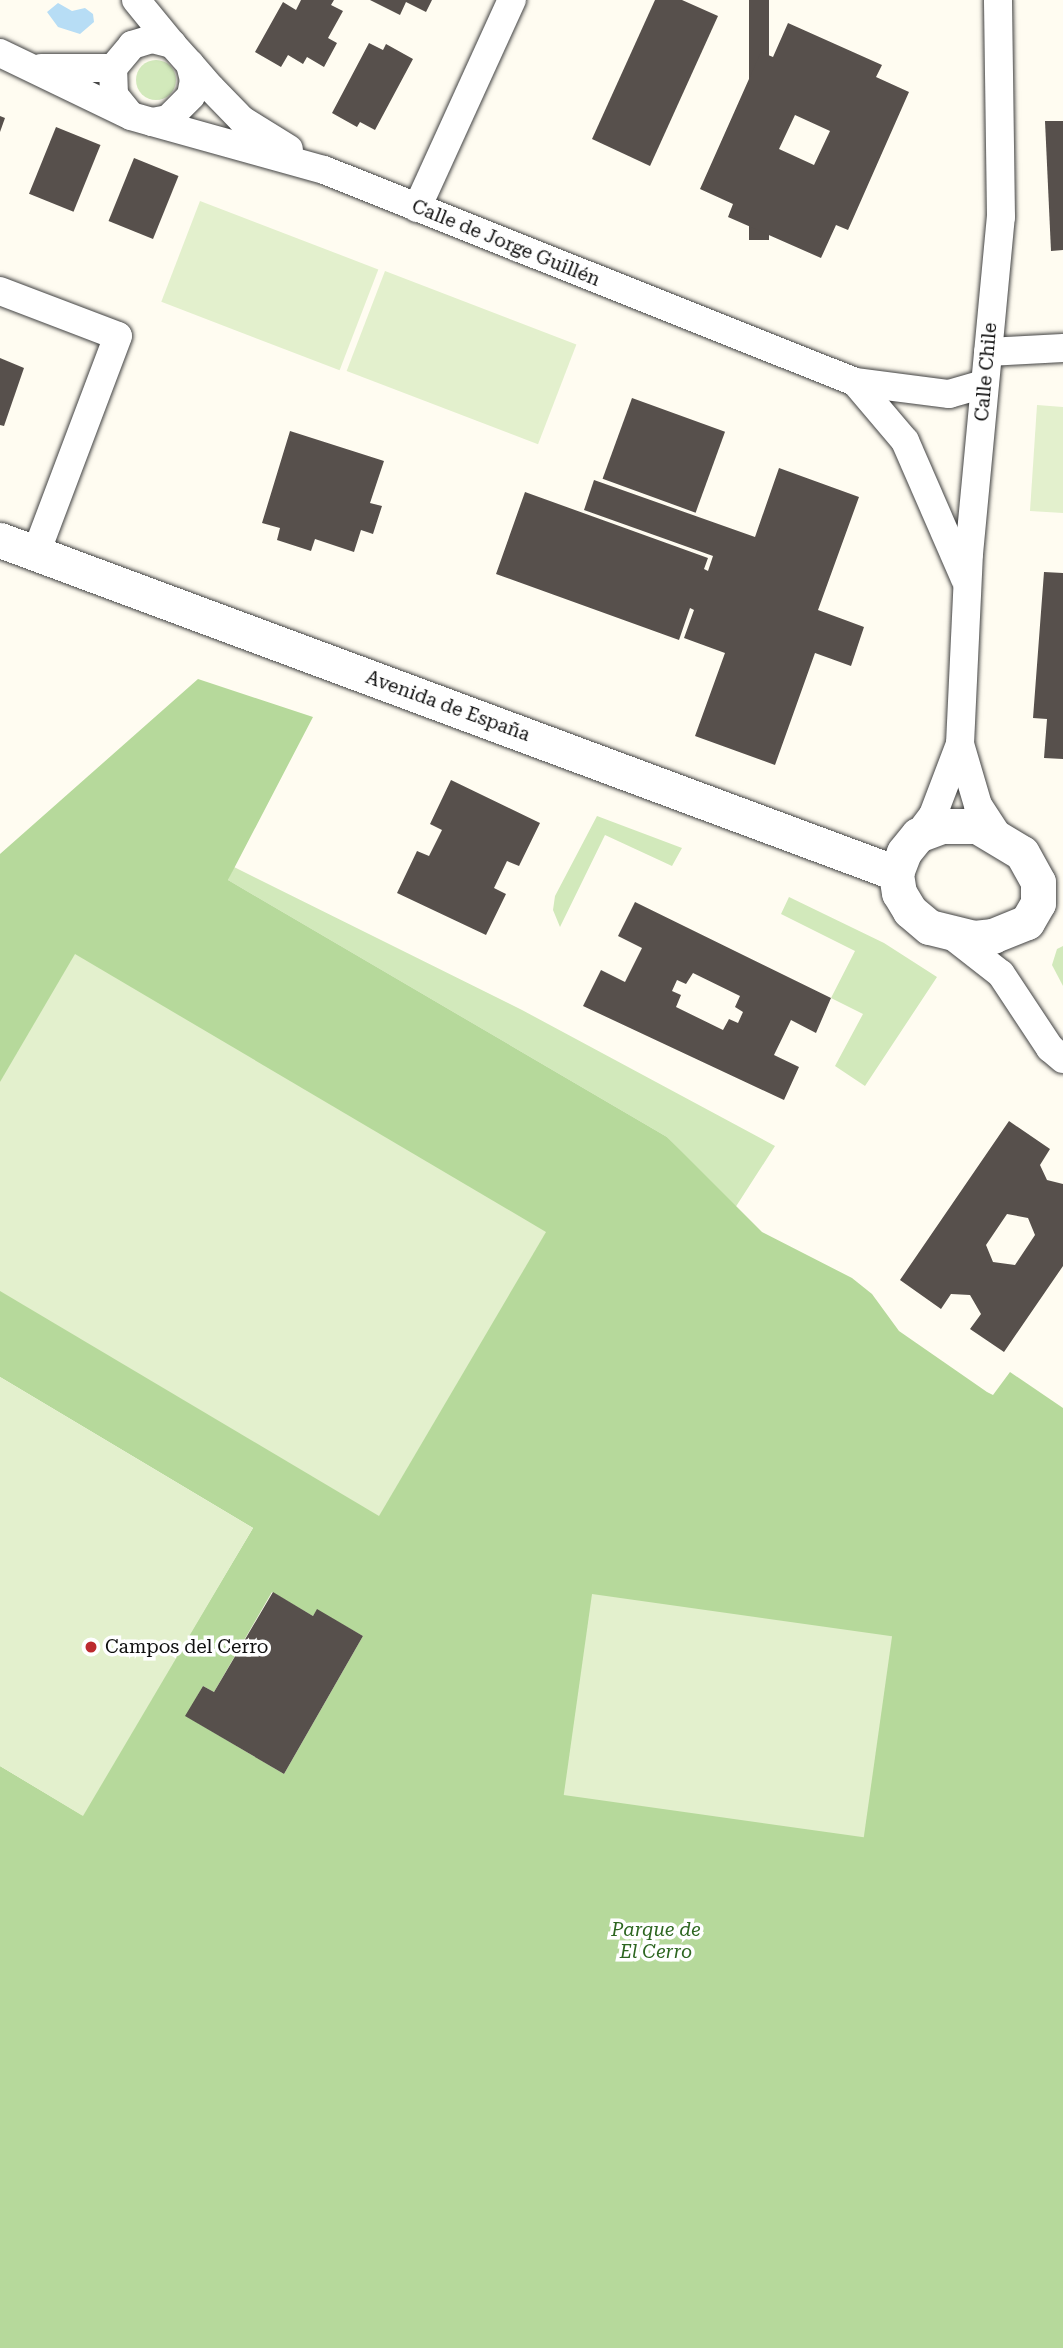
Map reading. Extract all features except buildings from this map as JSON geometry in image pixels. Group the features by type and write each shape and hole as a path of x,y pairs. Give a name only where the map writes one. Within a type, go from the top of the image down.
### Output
{"street":[{"path":"131,0 132,45"},
{"path":"136,0 242,120 324,170"},
{"path":"417,208 512,0"},
{"name":"Calle Chile","path":"918,835 933,816 960,744 967,584 1001,217 998,0"},
{"path":"152,40 181,54 194,80 187,103 168,119 141,119 114,95 113,68 132,45 152,40"},
{"name":"Calle de Jorge Guillén","path":"0,53 38,68 141,119 324,170 855,382 948,394 985,384"},
{"name":"Calle de Jorge Guillén","path":"38,68 113,68"},
{"path":"0,291 118,336 36,552"},
{"path":"988,352 1063,348"},
{"name":"Calle de Jorge Guillén","path":"855,382 905,441 967,584"},
{"name":"Avenida de España","path":"0,540 896,873"},
{"name":"Calle Chile","path":"960,744 978,805 997,834"},
{"path":"1063,876 1030,863 997,834 959,824 918,835 904,852 896,873 899,892 910,911 929,927 951,935 1001,974 1050,1048 1063,1059"},
{"path":"1027,922 1038,903 1038,883 1030,863"},
{"path":"951,935 993,936 1027,922 1063,914"},
{"path":"993,936 1001,974"}],"green space":[{"path":"156,60 164,61 170,66 175,72 175,88 170,94 164,99 156,100 148,99 142,94 137,88 136,80 137,72 142,66 148,61"},
{"path":"200,201 378,269 340,370 161,302"},
{"path":"385,271 576,344 538,444 347,371"},
{"path":"1037,405 1063,407 1063,513 1030,511"},
{"name":"Parque de El Cerro","path":"198,679 313,717 228,880 667,1137 762,1232 852,1278 872,1294 899,1331 987,1392 993,1395 1010,1372 1063,1408 1063,2348 0,2348 0,1766 82,1815 253,1528 0,1377 0,854","holes":["272,1592 313,1616 317,1610 363,1636 284,1774 186,1716 203,1686 214,1692"]},
{"path":"597,816 682,848 672,866 605,835 560,927 553,910 555,896"},
{"path":"234,867 522,1010 775,1146 735,1208 667,1137 228,880"},
{"path":"789,897 884,943 937,977 865,1086 835,1066 863,1014 831,998 855,951 781,914"},
{"path":"1063,946 1063,986 1052,965 1057,949"},
{"path":"75,954 546,1232 379,1516 0,1291 0,1082"},
{"name":"Campos del Cerro","path":"0,1377 253,1528 83,1816 0,1766"},
{"path":"592,1594 892,1636 864,1837 564,1795"}],"water":[{"path":"58,3 72,11 85,8 93,14 94,22 80,34 58,27 47,12"}],"place":[{"name":"Campos del Cerro","path":"91,1647"}]}
